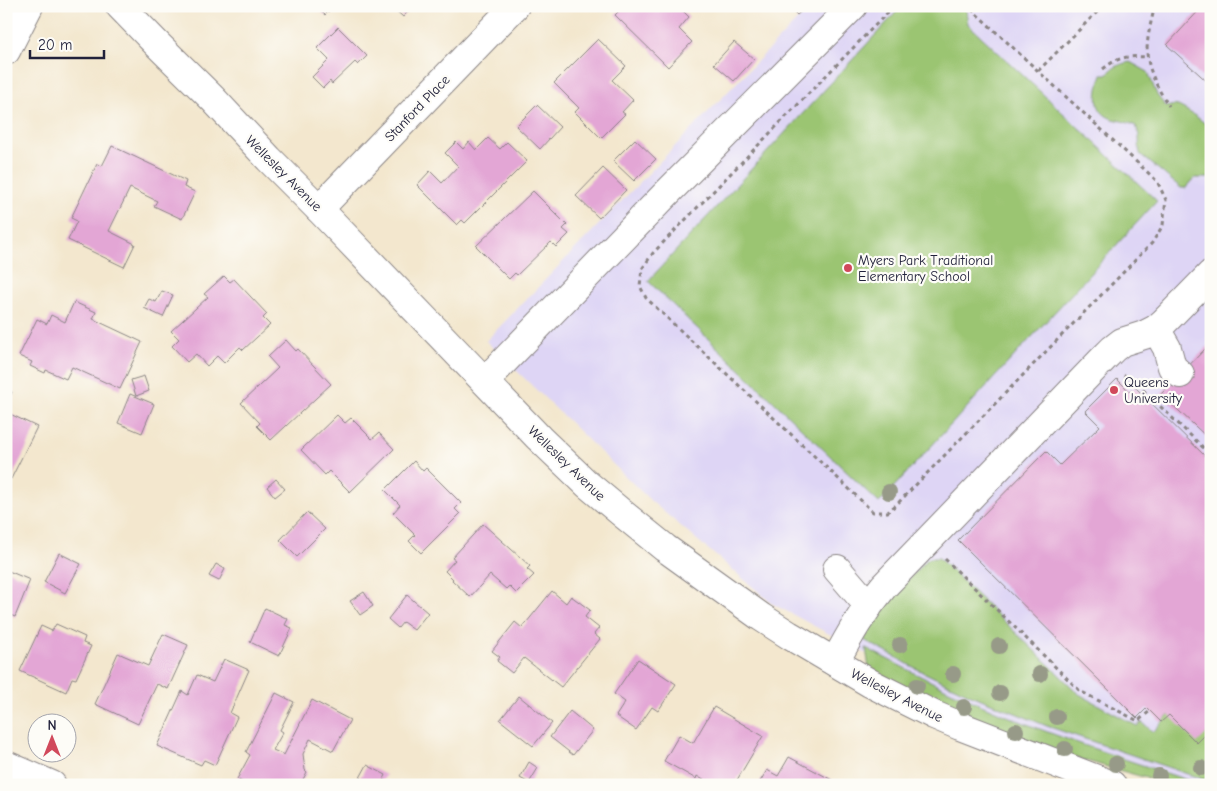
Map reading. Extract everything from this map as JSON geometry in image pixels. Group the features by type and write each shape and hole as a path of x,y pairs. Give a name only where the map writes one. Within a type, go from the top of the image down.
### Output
{"street":[{"path":"6,51 28,6"},
{"name":"Wellesley Avenue","path":"120,6 213,99 559,457 587,484 665,548 761,616 870,683 942,719 1112,785"},
{"name":"Stanford Place","path":"319,209 515,6"},
{"path":"486,381 664,195 853,6"},
{"path":"1161,338 1164,322 1211,274"},
{"path":"835,662 868,605 884,586 1113,349 1122,342 1144,335 1161,338 1184,354 1186,368"},
{"path":"837,569 868,605"},
{"path":"6,765 52,785"}],"path":[{"path":"894,6 653,253 642,269 640,286 646,298 873,512 888,512 899,502 1152,243 1163,225 1166,200 1157,182 968,6"},
{"path":"1038,71 1103,6"},
{"path":"1156,6 1150,26 1147,51 1152,73 1161,95 1169,106"},
{"path":"1102,69 1114,60 1132,56 1148,57"},
{"path":"1119,372 1139,386 1211,455"},
{"path":"927,541 1080,691 1138,721 1150,711"}],"shaded area":[{"name":"Myers Park Traditional Elementary School","path":"811,6 1211,6 1211,785 1175,785 940,693 773,604 651,501 486,341"}],"green space":[{"path":"902,6 961,6 966,9 968,24 1157,201 879,503 648,281"},
{"path":"1130,62 1148,72 1157,95 1166,107 1178,106 1209,127 1211,130 1211,175 1209,178 1195,178 1186,188 1181,188 1140,154 1136,126 1106,116 1101,111 1097,100 1097,93 1102,74 1107,74 1117,66"},
{"path":"928,558 939,558 1079,694 1137,726 1142,722 1153,732 1169,715 1211,736 1211,782 1047,726 969,694 919,670 864,640 882,608"},
{"path":"866,648 983,706 1050,733 1202,785 1171,785 1062,754 943,706 869,669"}],"building":[{"path":"315,6 334,6 325,15"},
{"path":"391,6 413,6 403,17"},
{"path":"624,6 678,6 689,17 679,29 692,42 668,67 615,15"},
{"path":"788,6 807,6 797,15"},
{"path":"1203,6 1211,6 1211,85 1167,45"},
{"path":"338,27 367,56 358,65 355,62 332,84 330,81 323,88 312,77 329,60 317,48"},
{"path":"598,39 626,66 612,80 633,100 622,112 625,114 601,138 575,112 579,108 554,83"},
{"path":"734,42 754,59 734,81 714,64"},
{"path":"537,105 560,127 540,149 516,126"},
{"path":"488,138 500,149 507,142 527,161 465,223 462,220 457,225 417,185 430,171 442,183 458,166 445,153 456,142 463,149 469,142 476,150"},
{"path":"635,139 656,159 634,181 613,161"},
{"path":"112,146 186,181 184,187 195,192 182,219 154,206 157,201 130,188 109,231 135,244 124,267 68,240 77,221 71,218 97,164 102,166"},
{"path":"603,168 626,190 599,218 576,196"},
{"path":"533,191 567,225 563,229 569,234 556,247 551,242 517,275 515,273 509,279 476,246"},
{"path":"224,276 230,282 234,279 267,314 263,318 270,325 243,350 240,347 224,363 217,356 207,366 196,354 187,362 172,346 179,339 171,331 208,297 204,294"},
{"path":"162,291 173,295 163,317 144,308 149,299 156,302"},
{"path":"74,302 96,312 93,319 142,342 120,389 72,367 66,379 46,370 45,373 30,366 32,362 19,356 37,319 47,324 51,315 65,322"},
{"path":"286,340 296,351 298,349 331,384 271,440 257,426 260,423 241,403 278,368 268,357"},
{"path":"1211,343 1211,441 1161,394"},
{"path":"144,376 149,391 136,396 131,380"},
{"path":"1117,379 1130,392 1135,387 1211,462 1211,736 1207,733 1197,743 1169,715 1161,722 1147,708 1137,718 958,540 1046,451 1060,465 1100,426 1085,411"},
{"path":"6,389 12,392 6,405"},
{"path":"130,394 154,404 142,433 118,423"},
{"path":"6,412 37,427 11,479 6,476"},
{"path":"337,415 345,423 351,418 372,439 379,433 394,449 350,492 329,471 325,475 301,450"},
{"path":"414,461 423,471 426,468 461,503 455,509 460,514 421,553 409,541 415,535 393,513 400,505 385,490"},
{"path":"276,479 285,489 275,497 267,487"},
{"path":"307,512 325,529 297,557 280,540"},
{"path":"483,524 530,566 527,569 534,575 516,593 509,586 506,589 490,575 470,597 445,571 455,560 452,558"},
{"path":"59,553 81,564 65,593 44,582"},
{"path":"216,564 225,569 219,581 209,576"},
{"path":"6,570 30,580 15,617 6,613"},
{"path":"552,591 566,603 571,596 590,610 585,617 599,628 594,634 600,639 561,687 524,658 512,673 497,661 500,657 492,651 515,622 522,628"},
{"path":"364,592 373,606 360,615 350,601"},
{"path":"407,595 428,613 414,630 403,622 398,628 388,619"},
{"path":"265,608 288,619 285,625 292,628 279,656 250,642"},
{"path":"56,624 85,637 83,643 91,646 76,679 72,678 66,692 20,671 41,626 52,631"},
{"path":"163,634 188,645 168,689 157,684 138,724 95,704 118,653 148,666"},
{"path":"224,659 249,670 230,713 237,717 215,765 204,760 201,765 157,746 182,691 188,695 197,675 213,682"},
{"path":"638,659 676,684 658,711 652,707 636,730 616,716 625,702 614,694"},
{"path":"276,693 294,702 280,730 283,732 273,750 284,755 312,700 350,720 333,751 310,739 303,754 305,770 307,772 300,785 247,785 237,779 250,755 246,752"},
{"path":"519,696 552,723 533,746 500,720"},
{"path":"714,707 763,736 734,785 709,785 697,776 696,779 664,761 679,735 693,743"},
{"path":"570,711 593,730 573,755 550,737"},
{"path":"789,757 832,780 830,785 758,785 767,770 778,776"},
{"path":"529,762 538,768 529,783 520,778"},
{"path":"367,765 386,775 381,785 356,785"}],"place":[{"name":"Myers Park Traditional Elementary School","path":"848,268"},
{"name":"Queens University","path":"1114,390"}]}
